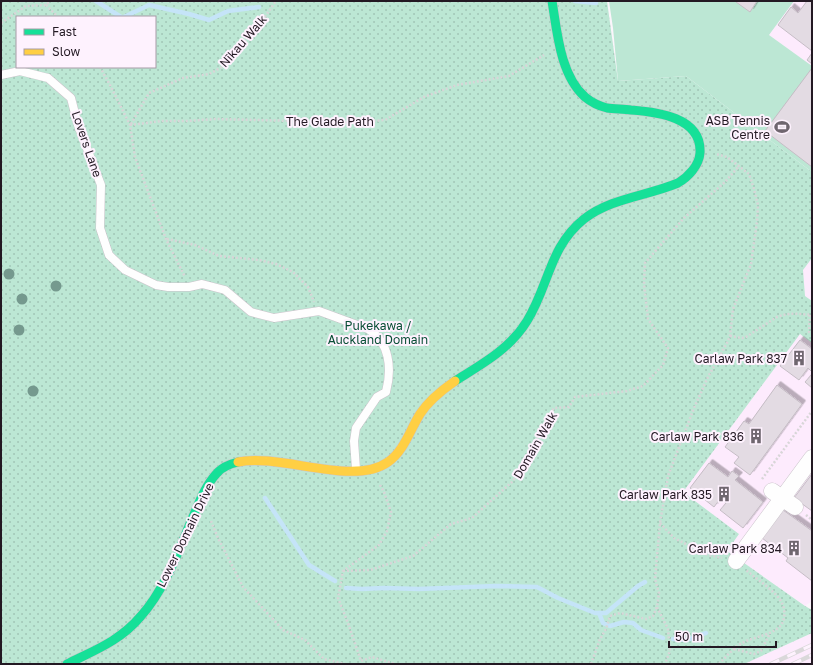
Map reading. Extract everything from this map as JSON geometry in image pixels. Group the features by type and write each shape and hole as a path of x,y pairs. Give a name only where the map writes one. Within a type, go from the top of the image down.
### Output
{"street":[{"path":"552,1 564,63 575,86 584,96 603,107 660,114 678,119 690,127 697,135 700,151"},
{"name":"Lower Domain Drive","path":"67,664 119,637 144,613 162,585 207,486 221,469 238,463 261,461 339,471 371,470 382,466 392,459 406,441 416,421 428,403 452,383 488,361 516,336 526,323 533,310 558,250 569,233 584,218 602,207 679,183 694,168 700,151"},
{"path":"740,565 812,458"}],"lane":[{"name":"Lovers Lane","path":"1,75 20,71 48,78 71,98 78,125 102,185 100,228 109,255 125,270 156,285 168,287 189,287 202,284 225,290 251,312 274,318 318,311 368,329 375,333 381,340 388,359 388,383 386,392 377,397 356,428 354,441 356,471"}],"path":[{"path":"1,23 26,6 46,5 50,1"},
{"name":"Nīkau Walk","path":"130,125 149,93 183,78 208,74 222,67 259,25 276,1"},
{"path":"46,5 57,16"},
{"name":"The Glade Path","path":"130,125 161,121 216,119 326,123 385,120 424,97 457,85 509,76 560,46"},
{"path":"101,68 118,99 130,125 135,157 166,239 189,287"},
{"path":"591,664 610,616 620,613 646,619 653,616 657,607 659,593 655,579 660,523 668,476 694,408 708,377 730,336 733,309 751,264 758,206 749,174 727,157 700,151"},
{"name":"Domain Walk","path":"343,571 370,570 413,556 451,524 472,518 513,481 554,408 569,407 575,397 627,390 643,386 663,365 668,348 648,319 644,284 645,263 684,218 725,182 739,166"},
{"path":"166,239 195,245 219,256 259,260 276,264 293,272 308,287 318,311"},
{"path":"730,336 742,338 746,337 777,317 794,314 811,315 809,332 812,334"},
{"path":"783,499 760,482 812,411"},
{"path":"361,660 338,598 343,571 378,545 387,531 391,512 384,492 377,480"},
{"path":"211,516 211,523 243,587 283,630 305,640 324,659 345,664"},
{"path":"660,523 674,538 708,554 740,565 774,594 782,603 784,614 782,624 779,627 770,633 742,643 733,649 719,664"},
{"path":"657,607 668,629 670,651 665,664"},
{"path":"733,649 758,654 762,650 770,633"},
{"path":"358,664 361,660 372,656 395,664"}],"shaded area":[{"path":"794,1 812,1 812,66 769,35"},
{"path":"812,258 812,301 805,296 803,270"},
{"path":"800,334 812,343 812,601 805,606 727,551 739,534 683,492"},
{"path":"812,633 812,664 744,664 757,658"}],"green space":[{"name":"Pukekawa / Auckland Domain","path":"1,1 607,1 618,81 686,76 812,172 812,258 803,270 805,296 812,301 812,343 800,334 683,492 739,534 727,551 812,610 812,633 744,664 1,664"},
{"name":"ASB Tennis Centre","path":"609,1 794,1 769,35 812,66 812,172 686,76 618,81"}],"building":[{"path":"757,1 750,12 736,2"},
{"path":"807,1 812,1 812,51 778,25 791,7 798,13"},
{"path":"812,53 812,64 807,60"},
{"path":"812,68 812,167 765,131"},
{"name":"Carlaw Park 837","path":"800,340 812,349 812,372 808,368 799,380 780,366"},
{"name":"Carlaw Park 837","path":"812,374 812,388 805,382"},
{"name":"Carlaw Park 836","path":"777,385 802,404 750,475 734,463 739,457 725,447 744,421 749,424"},
{"name":"Carlaw Park 835","path":"709,463 728,477 732,471 739,476 735,480 763,502 743,528 720,510 726,503 720,499 714,507 690,488"},
{"path":"812,474 812,511 794,498"},
{"name":"Carlaw Park 834","path":"783,510 812,531 812,581 786,561 788,558 762,538"}],"waterway":[{"path":"96,1 119,16"},
{"path":"575,1 596,3"},
{"path":"126,16 149,5 209,20 228,11 259,7"},
{"path":"265,498 309,565 335,581"},
{"path":"346,588 419,589 496,586 537,587 558,598 595,613 606,613 638,586 645,582"},
{"path":"599,613 603,623 610,626 624,622 633,623 641,630 663,638"},
{"path":"673,639 687,640 706,633"}],"railway":[{"path":"771,664 812,645"},
{"path":"793,664 812,655"}],"traffic: fast":[{"path":"455,381 495,355 520,331 534,308 556,254 572,230 584,219 606,206 678,183 686,178 698,162 700,153 699,141 694,131 686,124 676,119 653,112 607,108 595,104 585,97 570,77 565,65 558,39 552,1"},
{"path":"67,664 107,644 125,632 141,616 150,605 164,582 209,483 221,469 238,462"}],"traffic: slow":[{"path":"238,462 255,460 336,471 373,469 388,462 394,457 403,446 416,420 427,404 455,381"}],"place":[{"name":"ASB Tennis Centre","path":"782,127"},
{"name":"Carlaw Park 837","path":"799,358"},
{"name":"Carlaw Park 836","path":"756,436"},
{"name":"Carlaw Park 835","path":"724,494"},
{"name":"Carlaw Park 834","path":"794,548"}]}
